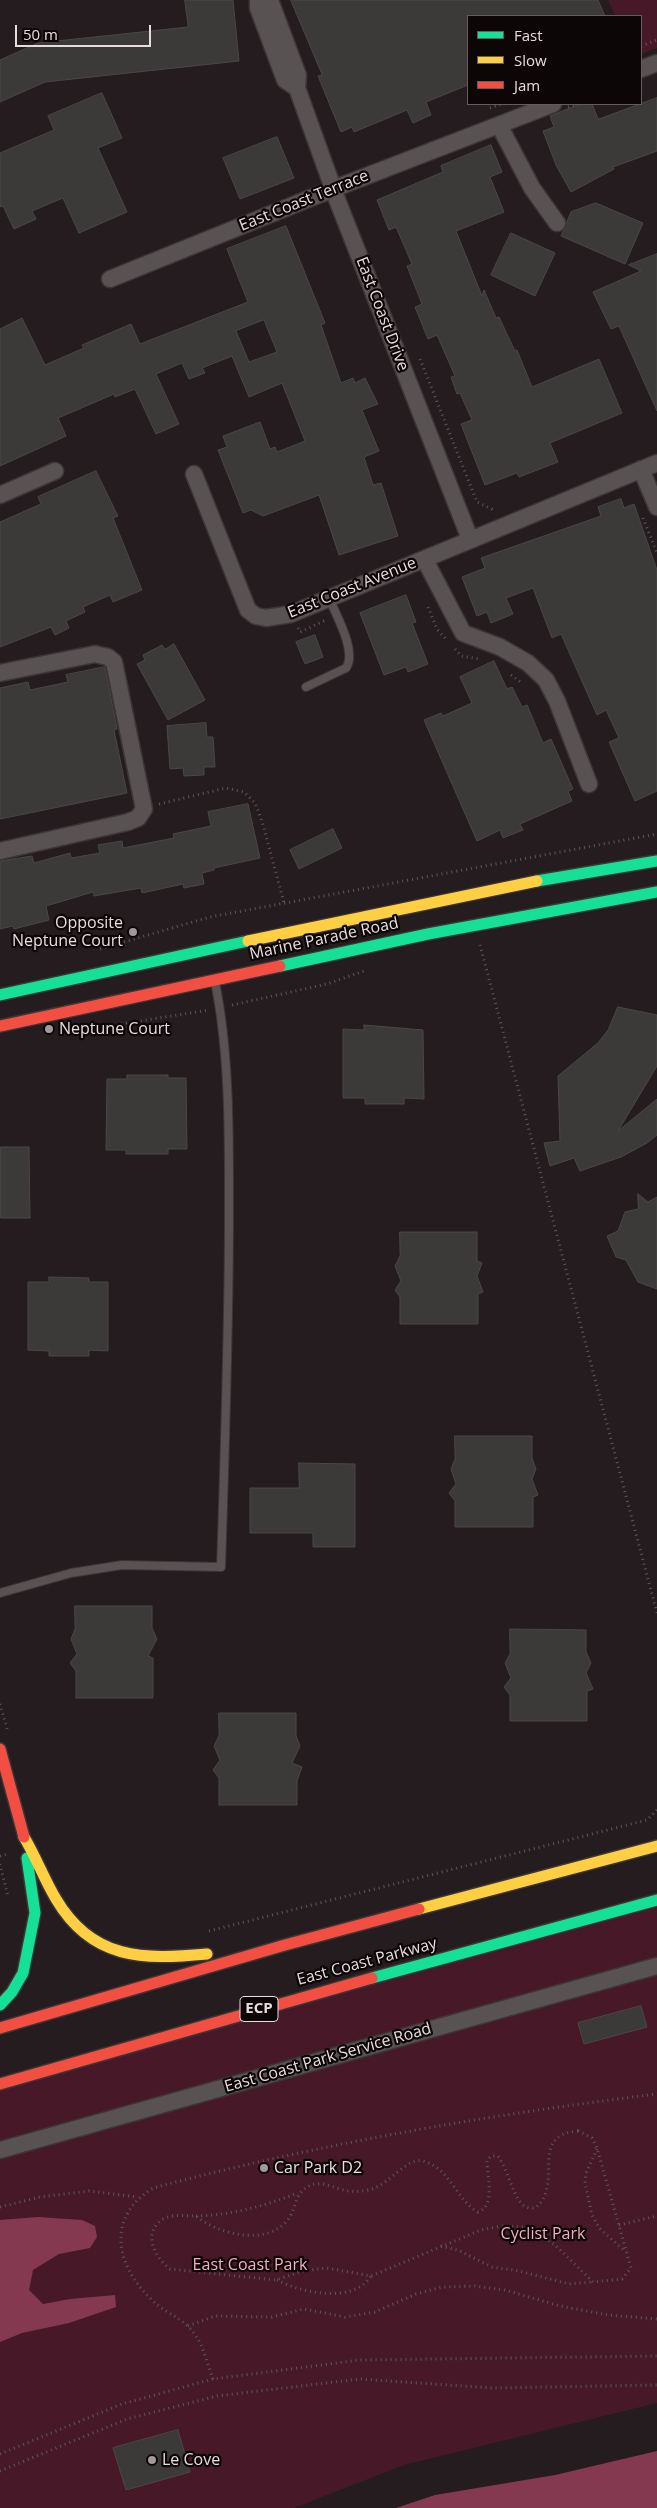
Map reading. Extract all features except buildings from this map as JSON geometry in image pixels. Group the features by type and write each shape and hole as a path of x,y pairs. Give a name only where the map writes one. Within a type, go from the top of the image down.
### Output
{"main road":[{"name":"Marine Parade Road","path":"0,995 208,949 502,888 657,861"},
{"name":"Marine Parade Road","path":"0,1026 214,978 463,926 657,892"},
{"path":"0,1749 24,1837 35,1913 23,1973 12,1992 0,2005"},
{"path":"24,1837 57,1901 75,1925 98,1946 134,1957 166,1958 284,1945"},
{"path":"0,2028 284,1945 657,1846"},
{"name":"East Coast Parkway","path":"0,2084 300,1998 657,1900"}],"street":[{"name":"East Coast Drive","path":"258,0 258,8 286,80 297,88"},
{"name":"East Coast Drive","path":"267,0 271,3 298,75 297,88 332,189 470,539"},
{"path":"642,69 657,63"},
{"name":"East Coast Terrace","path":"110,279 332,189 550,105"},
{"path":"499,124 532,188 557,223"},
{"name":"East Coast Avenue","path":"194,474 248,610 256,616 279,618 330,600 470,539 657,463"},
{"path":"641,469 657,507"},
{"path":"0,495 55,471"},
{"name":"East Coast Avenue","path":"425,560 463,633 500,646 528,663 546,680 557,701 589,784"},
{"path":"0,673 95,654 108,657 114,662 144,809 138,818 128,822 0,851"},
{"name":"East Coast Park Service Road","path":"0,2150 657,1966"}],"lane":[{"path":"306,687 346,668 350,663 350,650 330,600"},
{"path":"0,1593 71,1573 122,1565 221,1567 227,1398 230,1134 220,1008 214,978"}],"path":[{"path":"642,46 657,40"},
{"path":"418,353 477,502 501,512"},
{"path":"640,509 657,553"},
{"path":"427,604 437,629 461,656 483,659"},
{"path":"506,671 528,688"},
{"path":"154,806 226,788 244,792 255,804 262,820 284,903"},
{"path":"93,951 210,917 657,834"},
{"path":"478,937 657,1613"},
{"path":"0,1704 10,1741"},
{"path":"208,1931 647,1820 657,1810"},
{"path":"0,1864 9,1900"},
{"path":"213,2379 197,2338 188,2326 180,2318 154,2302 138,2285 126,2264 120,2240 122,2224 128,2209 139,2197 153,2188 289,2155 445,2123 657,2094"},
{"path":"440,2245 460,2251 492,2267 520,2271 569,2284 593,2282 622,2279 631,2268 597,2148 592,2138 578,2131 564,2132 552,2142 549,2157 548,2194 536,2208 528,2208 520,2203 507,2170 498,2156 491,2156 486,2161 489,2194 484,2210 478,2212 471,2208 440,2170 422,2161 412,2161 391,2180 364,2191 349,2191 318,2184 256,2209 218,2215 166,2218 157,2224 151,2238 153,2250 160,2261 170,2269 276,2280 287,2286 342,2293 359,2288 371,2276 440,2245 481,2230 502,2226 524,2227 554,2244 593,2282"},
{"path":"597,2148 586,2173 585,2183 592,2215 599,2228 627,2253"},
{"path":"0,2206 40,2197 90,2191 139,2197"},
{"path":"196,2216 209,2227 232,2235 253,2236 276,2229 289,2218 299,2193"},
{"path":"618,2225 657,2216"},
{"path":"276,2280 303,2271 327,2268 371,2276"},
{"path":"188,2326 215,2316 272,2317 304,2309 345,2317 374,2312 416,2294 442,2287 475,2286 505,2290 560,2306 608,2315 657,2319"},
{"path":"0,2454 122,2404 213,2379 360,2360 657,2356"},
{"path":"0,2471 127,2419 217,2396 360,2379 494,2388 657,2385"}],"green space":[{"path":"608,0 657,0 657,48 642,54 642,15 615,15"},
{"name":"East Coast Park","path":"657,1900 657,2403 404,2465 294,2508 0,2508 0,2084"}],"shaded area":[{"path":"38,2217 82,2220 95,2226 97,2237 90,2248 59,2254 33,2270 29,2290 43,2304 70,2299 115,2295 116,2307 69,2323 22,2333 0,2342 0,2220"},
{"path":"657,2451 657,2508 396,2508 435,2495 555,2475"}],"traffic: fast":[{"path":"537,881 657,861"},
{"path":"280,966 428,934 657,892"},
{"path":"0,995 248,941"},
{"path":"0,2005 12,1992 23,1973 35,1913 27,1858"},
{"path":"372,1978 657,1900"}],"traffic: slow":[{"path":"248,941 537,881"},
{"path":"24,1837 56,1899 70,1919 86,1934 103,1945 121,1952 161,1957 207,1954"},
{"path":"419,1909 657,1846"}],"traffic: jam":[{"path":"0,1026 280,966"},
{"path":"0,1749 24,1837"},
{"path":"0,2028 285,1945 419,1909"},
{"path":"0,2084 372,1978"}],"place":[{"name":"Opposite Neptune Court","path":"133,932"},
{"name":"Neptune Court","path":"49,1029"},
{"name":"Car Park D2","path":"264,2168"},
{"name":"Le Cove","path":"152,2460"}],"park label":[{"name":"Cyclist Park","path":"543,2234"}]}
